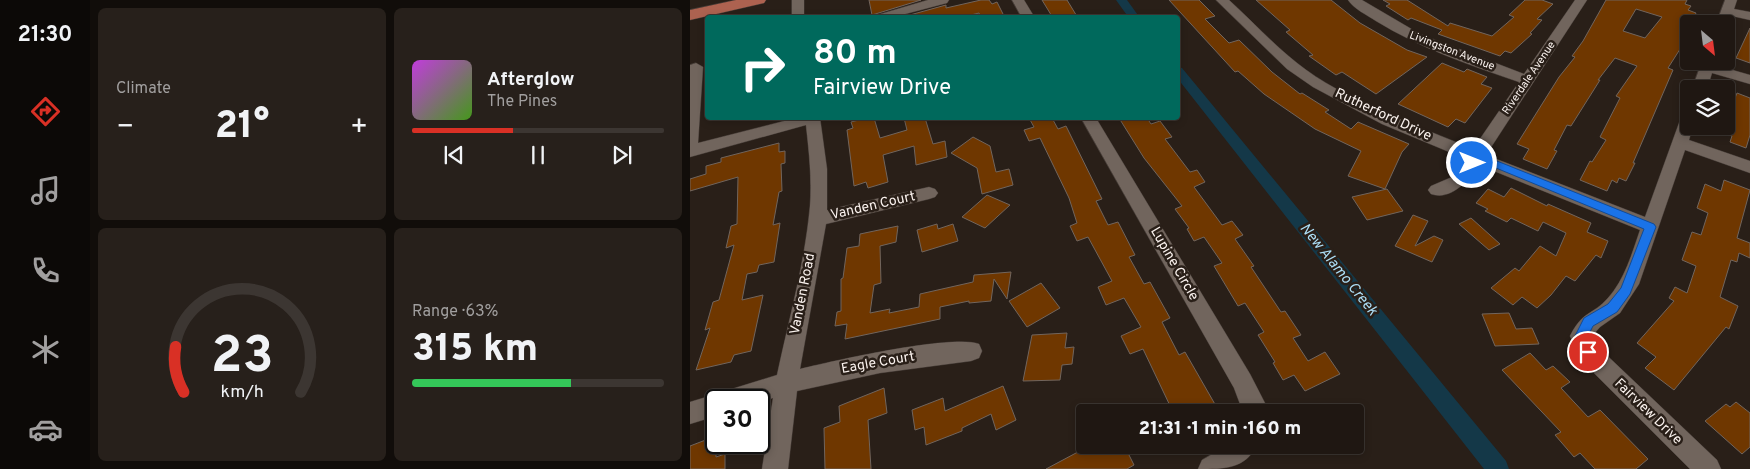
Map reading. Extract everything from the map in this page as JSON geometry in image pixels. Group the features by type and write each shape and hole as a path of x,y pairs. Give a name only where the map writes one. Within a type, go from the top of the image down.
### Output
{"main road":[{"path":"690,15 758,0"}],"street":[{"path":"798,0 798,15"},
{"path":"885,15 943,0"},
{"path":"1018,0 1027,15"},
{"name":"Rutherford Drive","path":"1222,0 1278,54 1318,84 1388,120 1650,227"},
{"name":"Livingston Avenue","path":"1354,0 1375,16 1419,40 1527,80"},
{"name":"Riverdale Avenue","path":"1437,190 1458,181 1477,156 1581,0"},
{"path":"1729,5 1750,16"},
{"path":"690,142 696,67"},
{"path":"1724,70 1750,80"},
{"path":"690,151 806,120"},
{"name":"Vanden Road","path":"775,469 777,436 817,219 818,184 813,120"},
{"name":"Lupine Circle","path":"1089,120 1242,381 1254,404"},
{"name":"Fairview Drive","path":"1682,135 1626,291 1612,308 1588,322 1582,336 1588,352 1708,469"},
{"path":"1680,142 1750,167"},
{"name":"Vanden Court","path":"817,219 930,193"},
{"name":"Eagle Court","path":"766,389 866,365 925,355 971,350"},
{"path":"690,413 705,408"},
{"path":"1212,469 1236,454"}],"building":[{"path":"869,0 921,0 872,15"},
{"path":"989,0 992,4 997,2 1004,15 980,15 979,13 971,15 910,15 946,5 946,8"},
{"path":"1042,0 1067,0 1076,15 1051,15"},
{"path":"1169,0 1199,0 1215,16 1205,19 1229,43 1239,40 1272,72 1300,94 1302,93 1329,110 1325,112 1351,129 1358,122 1409,144 1402,152 1385,189 1348,176 1361,151 1315,129 1264,94 1238,71 1235,72"},
{"path":"1256,0 1331,0 1360,23 1407,50 1427,57 1376,94 1342,72 1336,75 1309,56 1313,55 1286,32 1290,30"},
{"path":"1383,0 1407,0 1448,26 1450,23 1492,36 1514,17 1509,15 1525,0 1542,0 1553,4 1537,19 1542,20 1530,33 1532,34 1511,53 1505,51 1500,56 1438,34 1442,30 1411,18 1408,20 1386,6 1390,4"},
{"path":"1606,0 1687,0 1685,4 1691,6 1688,10 1696,13 1695,15 1680,15 1680,49 1668,68 1673,70 1633,163 1635,163 1626,181 1619,178 1617,183 1612,180 1607,191 1580,180 1590,161 1592,162 1606,140 1600,137 1620,98 1616,96 1637,66 1615,58 1598,80 1600,80 1571,126 1567,125 1554,150 1557,151 1547,169 1523,159 1529,149 1517,144 1559,77 1575,57 1572,56 1583,41","holes":["1636,9 1662,17 1645,38 1623,31"]},
{"path":"1750,28 1750,63 1736,58"},
{"path":"1442,63 1464,72 1467,69 1487,77 1481,84 1492,88 1465,123 1456,119 1448,127 1398,104"},
{"path":"1737,93 1750,98 1750,135 1746,148 1730,142 1732,136 1729,135 1735,135 1735,98"},
{"path":"875,120 880,138 907,130 904,120 926,120 933,144 945,141 947,157 916,165 914,146 883,155 888,182 868,188 866,182 854,186 847,130 853,128 851,122"},
{"path":"1030,120 1053,120 1058,129 1066,126 1102,199 1096,201 1108,225 1118,222 1135,255 1129,257 1144,284 1150,282 1170,318 1162,322 1179,355 1185,352 1215,404 1169,404 1143,349 1130,354 1121,336 1141,327 1124,298 1106,305 1098,287 1112,281 1088,237 1077,241 1070,226 1077,223 1069,198 1040,138 1029,141 1024,130 1034,127"},
{"path":"1120,120 1148,120 1151,124 1160,121 1172,137 1165,139 1190,172 1197,170 1205,182 1194,187 1222,225 1232,221 1243,235 1235,239 1254,266 1251,267 1281,312 1285,311 1301,335 1293,338 1308,361 1325,352 1340,374 1305,391 1294,375 1283,380 1273,363 1275,362 1258,335 1264,332 1245,303 1238,306 1214,266 1222,263 1204,237 1194,241 1187,229 1189,228 1175,209 1182,206 1144,158"},
{"path":"973,137 990,146 996,172 1009,169 1013,185 982,194 977,168 951,153"},
{"path":"779,143 779,152 785,151 785,163 781,164 782,191 779,192 773,225 780,223 774,262 759,265 757,272 747,274 742,300 763,295 751,351 734,355 731,362 696,370 710,328 705,330 713,302 719,300 734,245 726,248 731,226 737,224 738,177 690,191 690,179 706,174 706,166 721,162 721,158"},
{"path":"1724,180 1750,190 1737,238 1750,243 1750,258 1739,253 1737,262 1731,260 1720,297 1738,306 1729,329 1726,327 1674,390 1645,368 1656,357 1637,343 1674,301 1669,298 1675,287 1687,293 1696,266 1682,260 1692,232 1701,235 1708,213 1697,208 1705,184 1721,191"},
{"path":"1511,188 1547,206 1548,204 1591,223 1587,232 1608,241 1601,258 1596,255 1575,281 1566,276 1551,295 1537,308 1522,297 1513,305 1491,288 1515,268 1519,271 1540,246 1556,256 1566,233 1543,222 1538,231 1511,218 1507,222 1485,211 1488,209 1476,203 1488,189 1504,197"},
{"path":"1387,189 1403,211 1367,220 1352,197"},
{"path":"987,195 1010,205 985,228 962,217"},
{"path":"1413,215 1428,221 1415,246 1434,236 1443,240 1432,262 1395,246"},
{"path":"1471,218 1500,244 1489,250 1459,224"},
{"path":"937,224 938,229 953,224 958,241 922,252 917,230"},
{"path":"898,226 896,242 880,246 881,283 874,285 870,313 890,309 889,313 919,307 920,294 973,282 974,275 1011,272 1007,299 994,279 991,301 969,303 969,301 940,307 940,319 845,339 847,324 835,326 837,312 841,311 841,279 843,278 847,248 859,246 860,234"},
{"path":"1041,283 1060,308 1027,327 1009,301"},
{"path":"1509,313 1516,329 1532,328 1539,344 1495,346 1482,314"},
{"path":"1067,333 1065,348 1074,347 1072,364 1062,365 1060,380 1023,381 1032,335"},
{"path":"1530,353 1546,370 1553,366 1570,382 1561,388 1588,417 1600,410 1648,459 1636,469 1595,469 1580,453 1574,457 1555,435 1561,432 1502,370"},
{"path":"1003,386 1016,420 996,430 991,414 962,428 962,431 926,445 924,427 915,430 912,410 943,398 945,411"},
{"path":"884,388 887,413 868,420 871,469 825,469 824,428 840,422 839,406"},
{"path":"1736,402 1750,413 1750,447 1742,454 1705,421 1726,404 1730,407"},
{"path":"705,440 705,454 716,454 716,457 725,454 725,469 690,469 690,446"},
{"path":"1076,453 1128,454 1134,465 1127,469 1046,469"}],"waterway":[{"name":"New Alamo Creek","path":"1121,0 1133,15"},
{"name":"New Alamo Creek","path":"1180,73 1498,469"}],"route":[{"path":"1472,163 1477,156 1565,194 1650,227 1636,269 1626,291 1612,308 1588,322 1582,336 1588,352"}]}
